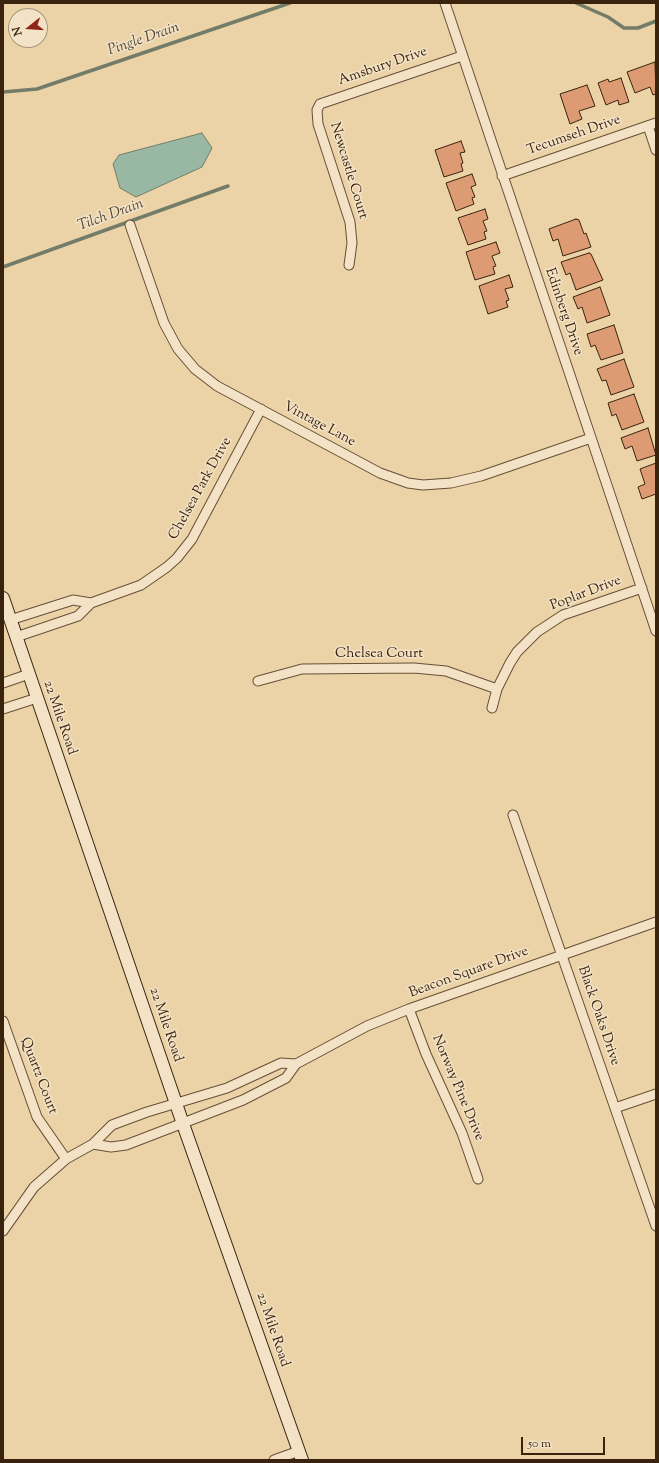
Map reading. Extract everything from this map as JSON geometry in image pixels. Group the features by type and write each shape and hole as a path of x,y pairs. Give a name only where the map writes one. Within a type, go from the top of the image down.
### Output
{"street":[{"name":"Edinberg Drive","path":"444,3 656,631"},
{"name":"Amsbury Drive","path":"317,110 320,104 325,101 462,56"},
{"name":"Newcastle Court","path":"317,110 318,124 350,222 352,243 349,265"},
{"name":"Tecumseh Drive","path":"502,176 652,124"},
{"path":"652,124 656,150"},
{"name":"Vintage Lane","path":"130,225 158,308 178,349 195,369 206,378 261,409 380,473 408,483 423,485 464,481 591,438"},
{"name":"Chelsea Park Drive","path":"16,637 78,616 91,603 141,585 167,567 185,550 261,409"},
{"name":"Poplar Drive","path":"492,708 498,689 518,652 537,632 563,615 642,588"},
{"name":"22 Mile Road","path":"3,598 176,1104 301,1456"},
{"name":"Chelsea Park Drive","path":"10,620 73,600 91,603"},
{"name":"Chelsea Court","path":"258,681 302,668 414,668 446,671 498,689"},
{"path":"3,683 29,674"},
{"path":"3,710 37,698"},
{"name":"Black Oaks Drive","path":"513,815 656,1226"},
{"name":"Beacon Square Drive","path":"93,1144 111,1147 126,1145 183,1124 257,1094 286,1078 296,1064 368,1026 409,1009 656,922"},
{"name":"Norway Pine Drive","path":"409,1009 426,1054 462,1133 478,1179"},
{"name":"Quartz Court","path":"3,1021 37,1117 66,1159"},
{"name":"Beacon Square Drive","path":"3,1231 34,1187 66,1159 93,1144 112,1125 147,1112 232,1086 280,1062 296,1064"},
{"path":"615,1108 656,1094"},
{"path":"274,1460 301,1456"}],"shaded area":[{"path":"202,133 212,148 202,167 136,197 120,188 113,164 119,155"}],"building":[{"path":"655,62 656,94 653,95 650,87 635,93 627,72"},
{"path":"621,78 629,102 619,105 618,100 606,105 598,83 608,79 609,82"},
{"path":"587,85 595,106 579,111 582,119 570,124 560,94"},
{"path":"461,141 465,152 460,153 463,163 461,164 463,171 444,177 435,150"},
{"path":"472,174 476,185 471,187 475,197 472,198 474,204 456,211 446,183"},
{"path":"485,209 488,219 483,221 487,231 484,232 486,239 468,245 458,218"},
{"path":"576,219 579,220 584,234 586,233 591,247 563,256 558,239 553,241 549,229"},
{"path":"496,242 500,253 492,256 496,266 493,267 495,274 475,280 466,252"},
{"path":"589,253 591,254 603,280 576,290 570,273 566,275 561,262"},
{"path":"509,275 513,287 505,289 509,300 506,301 508,307 488,314 479,286"},
{"path":"600,287 610,315 587,323 582,307 578,309 573,297"},
{"path":"614,325 623,353 601,360 595,345 591,347 587,334"},
{"path":"624,359 634,387 611,395 606,380 602,381 597,369"},
{"path":"634,394 644,422 622,430 616,414 612,416 608,403"},
{"path":"648,428 656,455 637,461 632,446 625,449 621,438"},
{"path":"656,463 656,494 642,499 638,487 645,484 640,469"}],"waterway":[{"name":"Pingle Drain","path":"3,92 37,89 290,3"},
{"name":"Pingle Drain","path":"576,3 608,17 624,28 638,28 656,21"},
{"name":"Tilch Drain","path":"3,267 228,186"}]}
